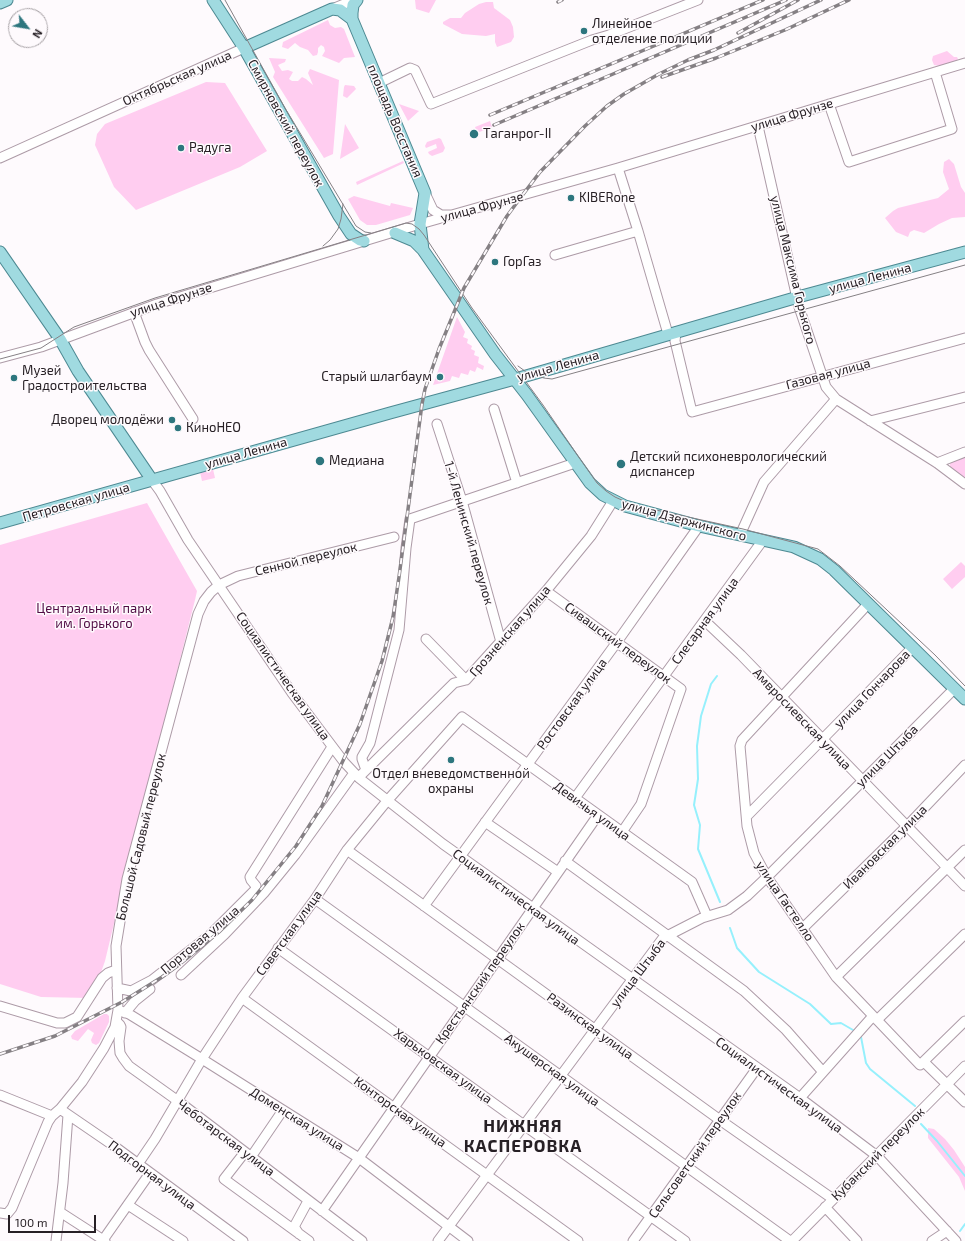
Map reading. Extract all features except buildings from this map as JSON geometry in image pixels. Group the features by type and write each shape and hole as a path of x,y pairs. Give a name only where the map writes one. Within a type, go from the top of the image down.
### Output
{"main road":[{"path":"0,3 7,0"},
{"name":"Смирновский переулок","path":"213,0 244,48 339,216 351,234 364,241"},
{"path":"352,19 353,5 357,0"},
{"path":"332,9 340,10 352,19"},
{"name":"Октябрьская улица","path":"244,48 332,9"},
{"name":"площадь Восстания","path":"352,19 426,193 420,224"},
{"name":"улица Дзержинского","path":"420,224 420,236 423,250 491,348 536,407 575,463 597,490 613,501 641,511 794,548 820,559 834,570 965,699"},
{"path":"395,233 414,241 423,250"},
{"path":"0,252 60,339 78,372 152,480"},
{"name":"улица Ленина","path":"152,480 514,379 798,297 965,252"},
{"name":"Петровская улица","path":"0,524 152,480"}],"street":[{"name":"Октябрьская улица","path":"332,9 354,0"},
{"path":"379,83 410,68 415,70 431,104 592,40 609,35 698,0"},
{"name":"Октябрьская улица","path":"0,158 244,48"},
{"name":"улица Фрунзе","path":"0,358 41,346 134,312 364,241 618,168 965,63"},
{"path":"829,104 849,162 952,129 935,72"},
{"name":"улица Максима Горького","path":"758,126 798,297 799,307 821,376 826,387 836,399 936,463 965,484"},
{"path":"618,168 672,333"},
{"path":"426,193 433,210 441,215 457,214"},
{"path":"414,241 420,224"},
{"path":"555,255 638,231"},
{"path":"134,312 144,342 194,419"},
{"name":"Газовая улица","path":"672,333 692,412 965,338"},
{"path":"870,421 965,397"},
{"path":"740,535 764,482 836,399"},
{"path":"494,409 517,483"},
{"name":"1-й Ленинский переулок","path":"436,424 462,501 501,642"},
{"path":"936,463 965,452"},
{"path":"366,770 362,756 370,743 399,630 410,518 575,463"},
{"name":"Социалистическая улица","path":"152,480 160,491 188,540 292,693 332,747 356,776 460,856 800,1098 877,1156 956,1241"},
{"name":"Грозненская улица","path":"356,776 366,770 454,682 466,680 546,591 591,536 613,501"},
{"name":"Ростовская улица","path":"424,906 617,642 699,526"},
{"name":"Сенной переулок","path":"220,585 238,576 394,536"},
{"name":"Слесарная улица","path":"574,798 763,540"},
{"name":"Большой Садовый переулок","path":"3,1213 12,1208 52,1116 60,1110 82,1082 104,1048 122,1011 117,988 116,946 127,879 198,614 204,601 211,592 220,585"},
{"name":"Сивашский переулок","path":"546,591 681,689 641,804 622,832"},
{"name":"улица Гастелло","path":"868,604 742,740 740,746 748,826 754,853 767,877 804,928 836,977 922,1064 947,1084 965,1102"},
{"name":"Амвросиевская улица","path":"705,621 741,655 965,886"},
{"path":"426,639 466,680"},
{"name":"улица Гончарова","path":"747,816 912,648"},
{"name":"улица Штыба","path":"438,1241 663,938 707,916 728,910 747,896 954,688"},
{"name":"Девичья улица","path":"462,717 692,882 707,916"},
{"name":"Советская улица","path":"138,1164 155,1139 202,1059 242,998 315,899 347,850 387,801 462,717"},
{"name":"Портовая улица","path":"117,988 128,992 133,991 152,980 211,934 255,890 256,886 251,880 250,876 332,747"},
{"name":"Ивановская улица","path":"804,928 965,765"},
{"name":"Портовая улица","path":"181,975 225,934 264,894 356,776"},
{"name":"Крестьянский переулок","path":"322,1211 598,814"},
{"path":"485,822 558,872"},
{"name":"Разинская улица","path":"347,850 720,1120 833,1199"},
{"path":"836,977 965,850"},
{"path":"565,861 731,981 764,1008 824,1072"},
{"name":"Акушерская улица","path":"315,899 791,1241"},
{"path":"800,1098 875,1018 965,934"},
{"name":"Харьковская улица","path":"278,948 685,1241"},
{"path":"0,1006 57,1023 64,1023 77,1017 104,976 116,970"},
{"path":"122,1011 150,989"},
{"name":"Конторская улица","path":"242,998 578,1241"},
{"name":"Доменская улица","path":"122,1011 202,1059 359,1158 468,1241"},
{"name":"Чеботарская улица","path":"116,1021 120,1025 119,1046 126,1064 178,1101 362,1241"},
{"path":"922,1064 965,1021"},
{"name":"Кубанский переулок","path":"791,1241 965,1066"},
{"name":"Сельсоветский переулок","path":"633,1241 757,1068"},
{"path":"0,1095 52,1116"},
{"name":"Подгорная улица","path":"60,1110 114,1146 243,1241"},
{"path":"283,1110 248,1154 224,1179 299,1237 309,1241"},
{"path":"56,1241 64,1177 68,1115"},
{"path":"60,1212 104,1240 150,1173"},
{"path":"299,1237 294,1228 308,1201"},
{"path":"128,1205 183,1241"},
{"path":"826,1207 856,1241"},
{"path":"932,1241 946,1231"}],"green space":[{"path":"415,0 436,0 429,13 416,9"},
{"path":"493,2 494,8 510,20 513,27 514,37 511,42 497,47 495,42 495,34 486,36 462,34 443,24 443,22 450,18 461,18 465,13 479,4"},
{"path":"328,20 330,25 335,28 341,27 344,29 355,57 344,58 339,63 322,56 325,51 324,47 321,45 318,48 317,55 313,56 308,50 295,43 288,49 282,47 283,42"},
{"path":"947,51 958,59 940,66 934,65 932,60 933,56"},
{"path":"269,58 286,59 285,62 278,65 282,71 288,70 293,72 289,79 292,81 298,81 302,77 313,85 308,73 310,69 339,80 333,154 324,158 273,77 275,72"},
{"name":"Радуга","path":"206,82 225,83 267,151 240,167 136,210 114,187 95,145 97,134 105,124"},
{"path":"345,85 354,86 356,89 347,98 343,96"},
{"path":"399,104 419,111 408,121"},
{"path":"490,121 492,127 477,133 475,127"},
{"path":"345,124 359,148 340,159"},
{"path":"439,138 441,139 445,148 443,152 432,156 428,152 437,148 436,144 426,148 425,146 427,142"},
{"path":"949,159 954,164 961,187 965,193 965,217 952,218 924,233 914,230 910,232 908,237 896,232 885,218 893,211 898,208 938,198 949,189 943,172 944,162"},
{"path":"403,161 404,163 357,185 356,182"},
{"path":"354,196 390,206 391,203 413,208 410,215 376,225 367,225 360,220 348,199"},
{"path":"457,317 465,332 463,337 468,339 467,343 472,346 471,349 475,351 474,355 479,357 478,363 484,366 483,370 477,367 475,372 470,370 468,375 461,373 459,378 452,376 450,381 433,385"},
{"path":"965,455 965,482 950,469 950,464 952,460"},
{"path":"213,469 215,478 202,481 200,472"},
{"name":"Центральный парк им. Горького","path":"147,503 197,591 105,961 99,978 88,998 41,997 0,984 0,545"},
{"path":"961,562 965,566 965,577 952,589 943,579"},
{"path":"104,1014 109,1016 109,1022 99,1043 96,1045 92,1043 91,1040 94,1033 88,1029 78,1041 72,1039 71,1036 75,1031"},
{"path":"928,1128 934,1129 945,1139 965,1167 965,1191 959,1177 928,1138"}],"waterway":[{"path":"717,676 711,684 701,716 697,746 698,779 694,805 700,825 698,849 720,902"},
{"path":"730,928 737,948 759,972 810,1004 831,1024 841,1023 853,1030"},
{"path":"861,1037 866,1063 870,1069 915,1106"},
{"path":"921,1124 937,1141 965,1176"},
{"path":"960,1231 965,1224"}],"tram line":[{"path":"225,0 285,108 356,226 365,232 371,233"},
{"path":"323,246 330,240 338,229 343,204"},
{"path":"0,359 41,348 74,327 155,298 406,223 412,224 424,235 472,308 543,405 597,483 606,491 633,505 743,529 818,549 840,566 935,655 965,686"},
{"path":"518,366 529,374 552,379 965,265"}],"railway":[{"path":"558,2 562,0"},
{"path":"490,115 763,0"},
{"path":"494,125 786,0"},
{"path":"738,33 798,0"},
{"path":"0,1054 55,1036 122,1002 180,964 219,932 252,900 296,846 322,806 360,724 382,661 393,617 425,389 439,349 464,288 507,216 540,172 585,126 607,106 624,94 659,74 688,60 714,50 821,0"},
{"path":"662,77 716,58 785,30 849,0"}],"place":[{"name":"Линейное отделение полиции","path":"584,31"},
{"name":"Таганрог-II","path":"474,134"},
{"name":"Радуга","path":"181,148"},
{"name":"KIBERone","path":"571,198"},
{"name":"ГорГаз","path":"495,262"},
{"name":"Старый шлагбаум","path":"440,377"},
{"name":"Музей Градостроительства","path":"14,378"},
{"name":"Дворец молодёжи","path":"172,420"},
{"name":"КиноНЕО","path":"178,428"},
{"name":"Медиана","path":"320,461"},
{"name":"Детский психоневрологический диспансер","path":"621,464"},
{"name":"Отдел вневедомственной охраны","path":"451,760"}],"district":[{"name":"НИЖНЯЯ КАСПЕРОВКА","path":"523,1136"}]}
